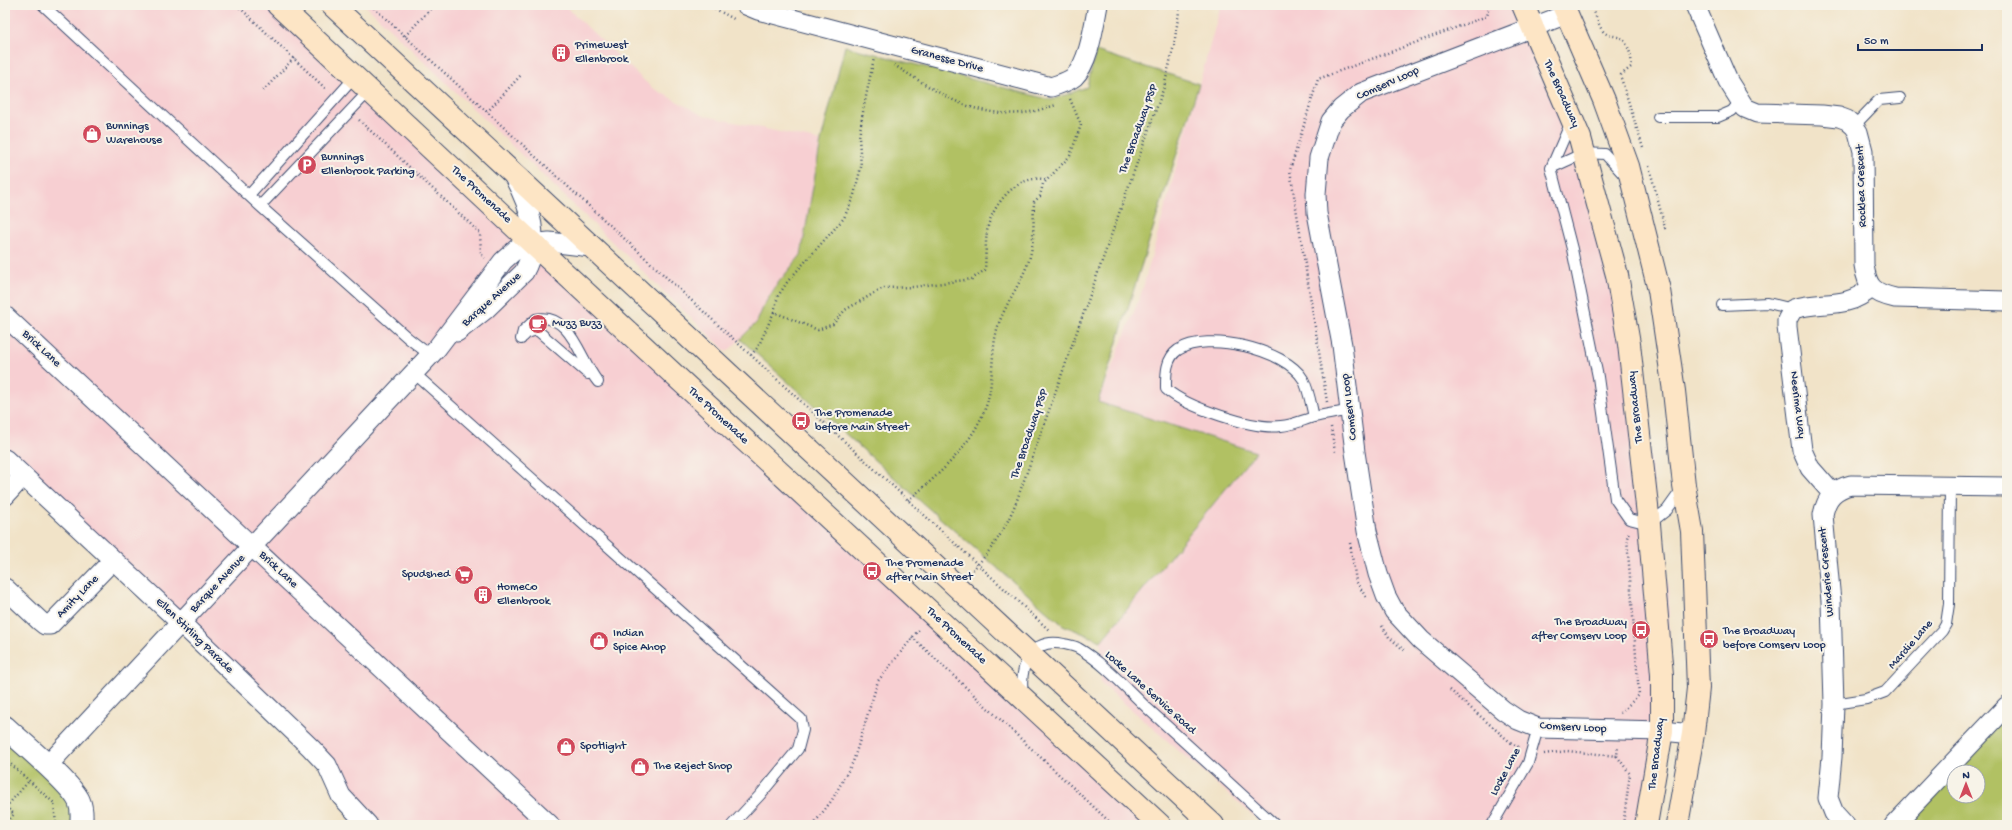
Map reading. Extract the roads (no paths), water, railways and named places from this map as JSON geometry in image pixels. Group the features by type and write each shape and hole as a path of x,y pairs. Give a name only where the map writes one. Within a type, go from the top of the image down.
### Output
{"main road":[{"name":"The Promenade","path":"278,5 532,243 1160,825"},
{"path":"332,5 1212,825"},
{"name":"The Broadway","path":"1523,5 1573,119 1584,152 1617,276 1629,344 1641,522 1662,676 1662,731 1646,825"},
{"path":"1565,9 1604,100 1628,166 1659,290 1674,390 1684,486 1692,531 1698,688 1693,734 1677,825"}],"street":[{"name":"Granesse Drive","path":"746,5 766,12 1051,87 1067,81 1078,71 1086,55 1098,5"},
{"path":"1695,5 1728,81 1745,108 1757,113 1839,117 1848,120 1854,126"},
{"name":"Comserv Loop","path":"1565,9 1531,26 1361,93 1341,109 1331,122 1319,158 1316,176 1316,200 1342,346 1355,452 1372,552 1378,574 1394,611 1421,640 1503,710 1518,720 1538,728 1662,731 1693,734"},
{"name":"Rocklea Crescent","path":"1854,126 1858,132 1863,151 1864,265 1866,278 1871,288"},
{"name":"Barque Avenue","path":"433,352 486,309 524,272 528,265 532,243 532,220 524,196 512,173"},
{"name":"Barque Avenue","path":"47,766 433,352 496,270 511,253 521,245 532,243 567,243 590,247"},
{"path":"1793,309 1806,305 1844,303 1855,299 1871,288 1883,295 1895,298 2007,301"},
{"name":"Neerima Way","path":"1793,309 1787,320 1787,327 1802,450 1810,468 1832,493"},
{"name":"Brick Lane","path":"5,316 550,825"},
{"name":"Ellen Stirling Parade","path":"5,460 181,623 327,765 341,796 354,812 368,825"},
{"path":"5,496 23,476"},
{"path":"1832,493 1841,487 1851,485 2007,487"},
{"name":"Winderie Crescent","path":"1832,493 1824,506 1823,515 1831,601 1834,704 1832,757 1827,789 1828,798 1834,813 1845,825"},
{"name":"Amity Lane","path":"5,588 40,621 45,625 50,625 113,560"},
{"path":"1894,825 2007,706"},
{"path":"5,727 47,766 79,800 82,814 81,825"}],"lane":[{"path":"43,5 260,206 408,338 433,352"},
{"path":"249,195 336,98 362,84"},
{"path":"260,206 350,111 362,84"},
{"path":"1854,126 1879,100 1900,98"},
{"path":"1658,117 1718,117 1732,111 1740,101"},
{"path":"1573,119 1551,168 1572,249 1598,377 1615,500 1629,519 1641,522 1667,510 1684,486"},
{"path":"1551,168 1584,152 1605,154 1621,169 1635,194"},
{"path":"1722,305 1768,303 1793,309"},
{"path":"536,319 550,319 559,323 575,340 585,363 598,382 537,330 527,333 521,339 523,331 536,319"},
{"path":"1314,417 1302,379 1287,363 1264,352 1231,343 1199,342 1177,351 1166,367 1166,389 1174,396 1199,408 1262,426 1281,426 1314,417 1350,410"},
{"path":"414,373 801,719 803,730 798,749 764,790 732,825"},
{"name":"Mardie Lane","path":"1834,704 1866,699 1885,692 1942,631 1946,624 1950,604 1950,486"},
{"name":"Locke Lane Service Road","path":"1029,656 1038,646 1055,642 1077,647 1108,671 1275,825"},
{"path":"1023,698 1021,683 1029,656"},
{"name":"Locke Lane","path":"1492,825 1528,763 1538,728"}],"place":[{"name":"Primewest Ellenbrook","path":"561,53"},
{"name":"Bunnings Warehouse","path":"92,134"},
{"name":"Bunnings Ellenbrook Parking","path":"307,165"},
{"name":"Muzz Buzz","path":"538,324"},
{"name":"The Promenade before Main Street","path":"801,421"},
{"name":"The Promenade after Main Street","path":"872,571"},
{"name":"Spudshed","path":"464,575"},
{"name":"HomeCo Ellenbrook","path":"483,595"},
{"name":"The Broadway after Comserv Loop","path":"1641,630"},
{"name":"The Broadway before Comserv Loop","path":"1709,639"},
{"name":"Indian Spice Ahop","path":"599,641"},
{"name":"Spotlight","path":"566,747"},
{"name":"The Reject Shop","path":"640,767"}]}
